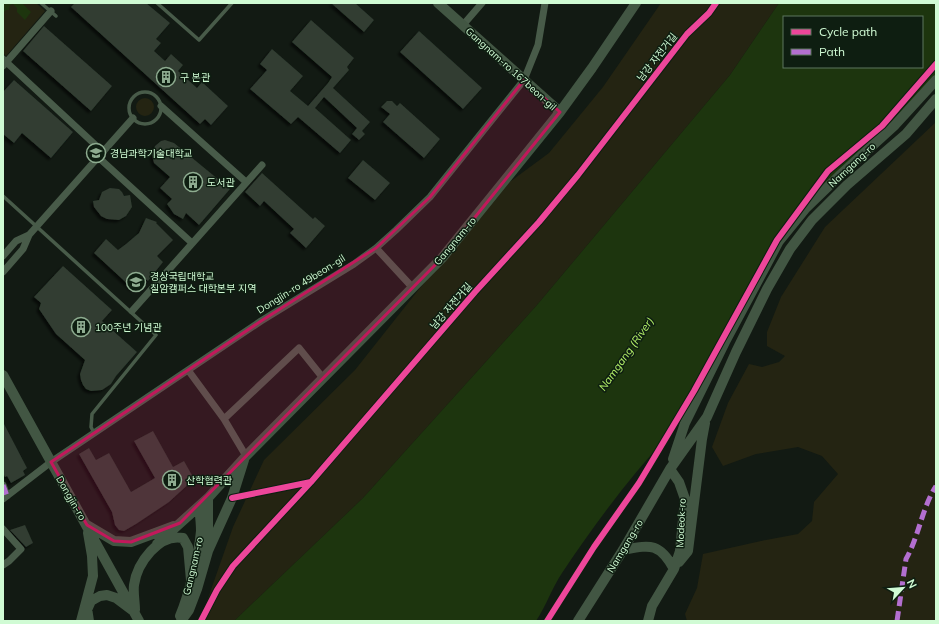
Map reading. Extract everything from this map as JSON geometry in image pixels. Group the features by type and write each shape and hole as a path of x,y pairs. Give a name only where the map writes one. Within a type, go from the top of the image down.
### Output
{"street":[{"name":"Gangnam-ro 167beon-gil","path":"438,3 560,112"},
{"name":"Gangnam-ro 167beon-gil","path":"463,25 482,3"},
{"name":"Dongjin-ro 49beon-gil","path":"5,497 51,462 261,321 354,264 376,248 430,196 524,80 538,44 545,3"},
{"name":"Gangnam-ro","path":"177,621 181,614 191,580 201,530 199,506 246,456 442,258 560,112 592,68 633,4"},
{"path":"53,14 4,62 192,243"},
{"name":"Namgang-ro","path":"670,469 685,423 725,342 780,241 805,210 839,176 895,125 936,80"},
{"name":"Namgang-ro","path":"578,621 623,550 670,469 707,417 767,289 795,243 812,220 847,186 906,134 936,99"},
{"path":"161,106 246,182"},
{"path":"3,273 23,249 36,227 133,118"},
{"path":"132,311 262,165"},
{"path":"3,256 16,241 30,235"},
{"path":"376,248 413,288"},
{"path":"224,419 299,348 323,378"},
{"path":"188,370 224,419 246,456"},
{"name":"Dongjin-ro","path":"3,375 137,617"},
{"path":"623,550 640,547 657,548 667,556 674,569 688,551 702,439 707,417"},
{"name":"Gangnam-ro","path":"181,621 189,610 208,551 232,498 246,456"},
{"name":"Modeok-ro","path":"648,621 652,606 674,569 680,551 685,498 679,482 670,469"},
{"path":"3,485 5,497"},
{"path":"208,498 208,551"},
{"path":"137,617 134,585 140,567 158,544 199,506"},
{"path":"87,525 114,541 131,542 180,523"},
{"path":"81,621 93,576 92,556 87,525"},
{"path":"3,529 21,549 3,565"},
{"path":"158,544 175,537 183,538 188,547 191,580"},
{"path":"81,621 91,601 100,596 110,596 116,598 137,617"},
{"path":"87,608 89,621"}],"lane":[{"path":"41,3 53,14"},
{"path":"157,3 199,40 232,3"},
{"path":"141,92 152,93 156,96 161,106 159,116 151,122 141,123 133,118 130,113 130,102 132,98 141,92"},
{"path":"3,196 156,334 92,414 90,427 93,431"}],"highlighted area":[{"path":"524,80 560,112 442,258 180,523 131,542 114,541 87,525 51,462 261,321 376,248 430,197"}],"shaded area":[{"path":"3,3 36,3 45,11 6,56 3,53"},
{"path":"661,3 779,3 730,75 537,305 363,498 234,621 200,621 233,527 264,460 355,370 496,192 549,153 603,87"},
{"path":"141,98 149,98 154,103 152,114 149,116 141,116 136,111 136,103"},
{"path":"936,122 936,621 687,621 685,614 697,588 703,554 798,534 812,521 814,502 838,474 822,456 798,447 756,454 723,466 712,447 728,403 749,364 762,367 779,362 785,356 767,346 767,332 781,297 825,227"}],"water":[{"path":"3,3 22,3 31,12 25,20 17,12 17,8 13,4 10,5 9,10 6,10 3,13"},
{"name":"Namgang (River)","path":"779,3 936,3 936,82 790,226 668,436 612,502 587,537 558,579 536,621 234,621 363,498 537,305 730,75"}],"building":[{"path":"75,3 146,3 170,23 156,39 161,43 154,51 165,61 171,54 183,65 178,71 197,88 202,82 228,106 211,125 205,119 200,124 71,7"},
{"path":"331,3 355,3 374,20 364,32"},
{"path":"311,20 354,58 347,67 349,70 333,88 370,122 362,131 365,134 359,140 352,134 357,128 324,97 315,108 351,140 340,153 298,117 291,124 250,89 267,70 260,64 272,49 303,76 290,91 308,106 332,77 292,42"},
{"path":"44,26 112,86 91,111 23,51"},
{"path":"419,31 482,88 463,109 400,52"},
{"path":"14,80 73,132 51,158 22,133 14,143 3,134 3,92"},
{"path":"387,101 392,101 397,106 400,103 440,139 424,158 383,122 390,114 381,107"},
{"name":"도서관","path":"165,140 174,143 230,189 199,225 186,213 183,219 174,214 167,204 172,199 160,188 170,177 154,163 152,155 155,146 161,141"},
{"path":"363,160 390,183 375,200 348,178"},
{"path":"262,173 313,219 315,217 325,226 306,248 290,233 294,229 264,201 260,206 245,192"},
{"path":"110,188 119,189 124,196 130,195 132,207 126,216 119,220 107,219 101,216 94,207 93,201 99,200 102,192"},
{"path":"146,218 157,222 156,223 173,240 157,256 163,262 148,281 143,277 133,289 94,253 106,239 118,250 139,233"},
{"name":"100주년 기념관","path":"63,266 112,310 102,321 137,352 111,384 102,390 91,391 86,389 83,385 80,374 85,360 56,334 39,309 41,303 34,297"},
{"path":"3,422 27,468 23,471 25,475 11,483 7,476 5,477 3,473"},
{"name":"산학협력관","path":"153,431 173,467 184,461 193,477 192,481 169,502 124,531 119,530 115,525 112,512 79,454 89,448 96,460 109,453 131,492 155,478 134,441"},
{"path":"25,525 33,543 26,547 10,530"}],"marked path":[{"path":"3,485 7,496"},
{"path":"897,621 906,559 927,503 936,486"}],"cycle path":[{"name":"남강 자전거길","path":"201,621 217,590 233,566 311,482 475,292 539,222 578,175 687,34 709,13 716,3"},
{"path":"547,621 594,547 639,483 694,391 777,240 828,171 882,126 936,64"},
{"path":"232,498 311,482"}],"place":[{"name":"구 본관","path":"166,77"},
{"name":"경남과학기술대학교","path":"96,153"},
{"name":"도서관","path":"193,182"},
{"name":"경상국립대학교 칠암캠퍼스 대학본부 지역","path":"136,282"},
{"name":"100주년 기념관","path":"81,327"},
{"name":"산학협력관","path":"172,480"}]}
